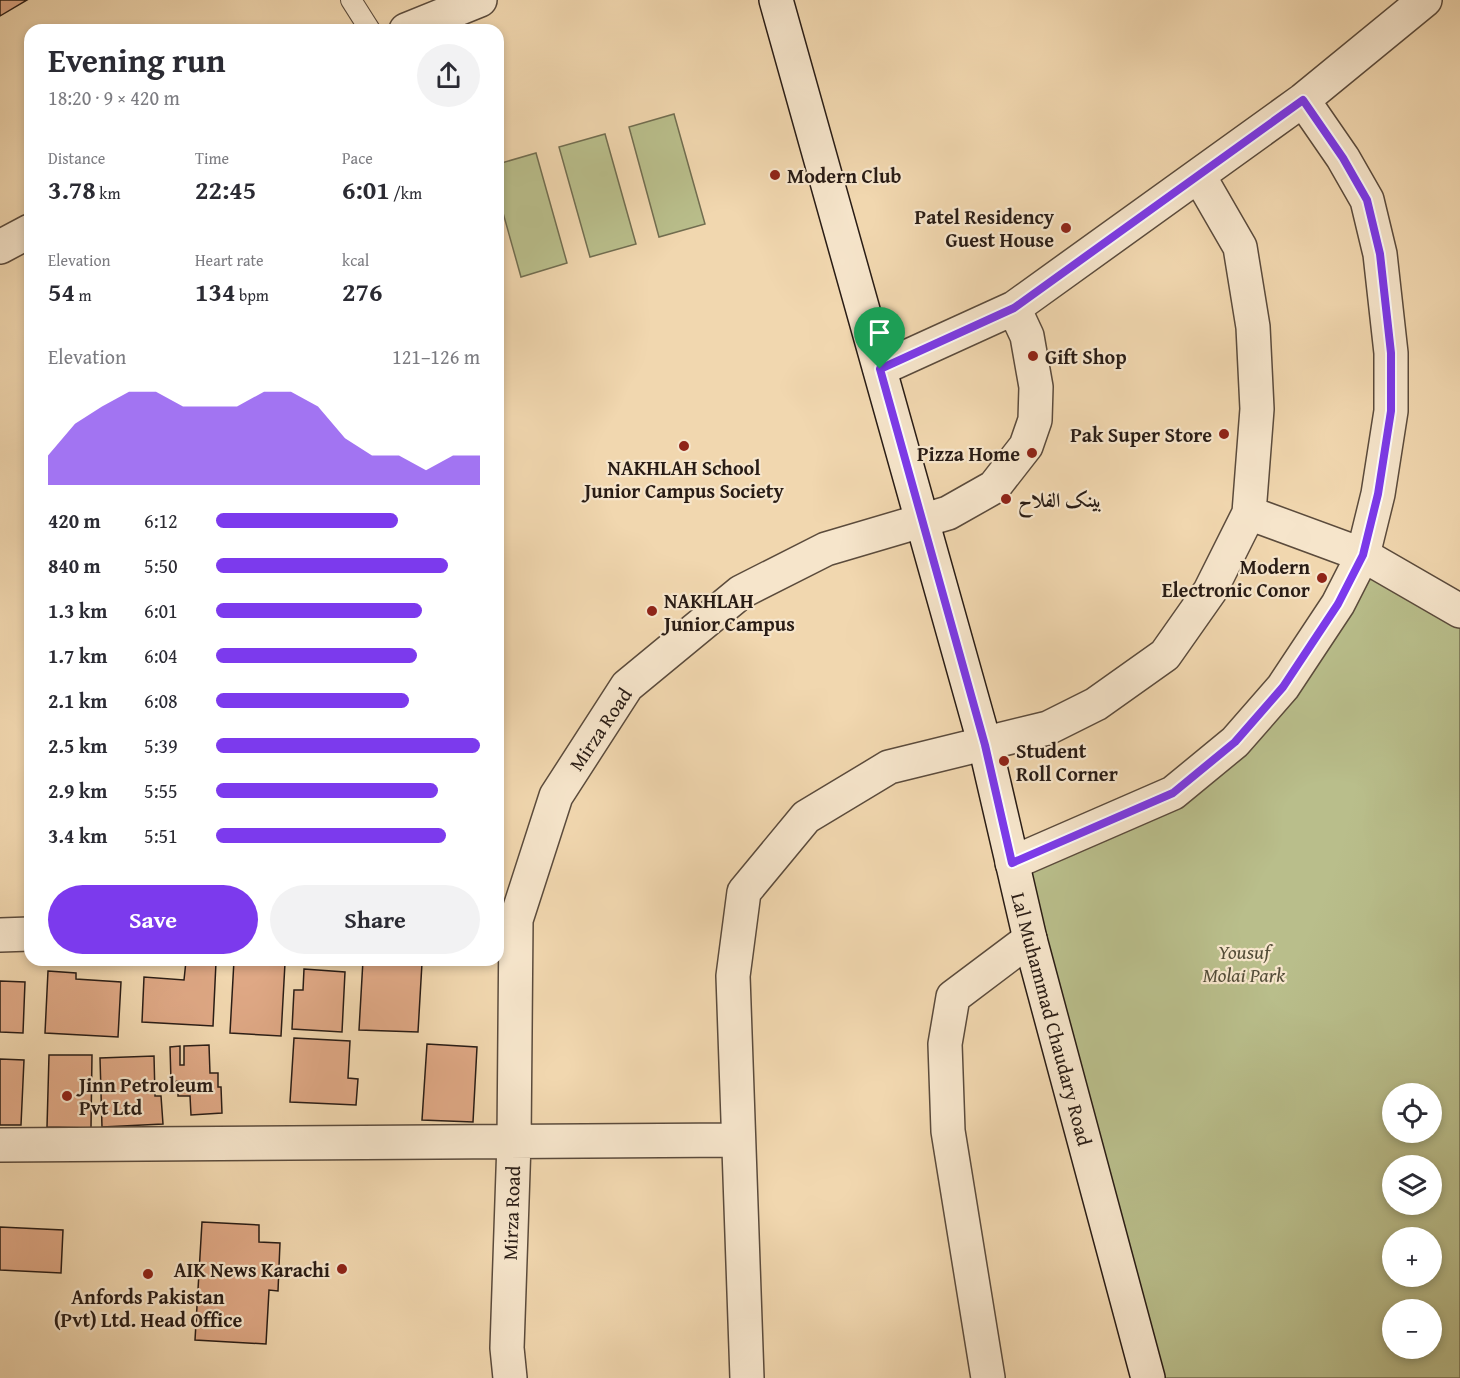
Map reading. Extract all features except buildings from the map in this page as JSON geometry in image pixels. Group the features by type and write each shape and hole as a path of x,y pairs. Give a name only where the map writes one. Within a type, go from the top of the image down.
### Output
{"street":[{"path":"421,24 480,0"},
{"name":"Lal Muhammad Chaudary Road","path":"776,0 985,745 1030,939 1148,1378"},
{"path":"880,369 1014,308 1303,100 1425,0"},
{"path":"1012,863 1173,793 1235,742 1283,687 1338,604 1363,555 1378,494 1391,411 1391,353 1380,254 1367,200 1343,158 1303,100"},
{"path":"747,1378 733,976 744,892 806,817 889,766 985,745 1048,728 1096,704 1165,655 1210,591 1249,513 1257,408 1253,327 1240,248 1199,176"},
{"path":"0,248 24,234"},
{"name":"Mirza Road","path":"510,1378 507,1348 514,1142 507,921 556,796 627,686 741,592 826,549 948,513 994,486 1026,446 1035,420 1036,387 1027,336 1014,308"},
{"path":"1249,513 1363,555 1460,611"},
{"path":"0,935 24,934"},
{"path":"988,1378 948,1131 945,1044 953,997 1030,939"},
{"path":"0,1145 738,1140"}],"lane":[{"path":"351,0 366,24"}],"green space":[{"path":"674,114 705,224 659,237 629,127"},
{"path":"605,134 636,244 590,257 559,147"},
{"path":"536,153 567,263 521,277 504,216 504,162"},
{"name":"Yousuf Molai Park","path":"1363,555 1460,611 1460,1378 1148,1378 1013,862 1235,742"}],"place":[{"name":"Modern Club","path":"775,175"},
{"name":"Patel Residency Guest House","path":"1066,228"},
{"name":"Gift Shop","path":"1033,356"},
{"name":"Pak Super Store","path":"1224,434"},
{"name":"NAKHLAH School Junior Campus Society","path":"684,446"},
{"name":"Pizza Home","path":"1032,453"},
{"name":"بینک الفلاح","path":"1006,499"},
{"name":"Modern Electronic Conor","path":"1322,578"},
{"name":"NAKHLAH Junior Campus","path":"652,611"},
{"name":"Student Roll Corner","path":"1004,761"},
{"name":"Jinn Petroleum Pvt Ltd","path":"67,1096"},
{"name":"AIK News Karachi","path":"342,1269"},
{"name":"Anfords Pakistan (Pvt) Ltd. Head Office","path":"148,1274"}],"route":[{"path":"1303,100 1343,158 1367,200 1380,254 1391,353 1391,411 1378,494 1363,555 1338,604 1283,687 1235,742 1173,793 1012,863 985,745 880,369 1014,308 1303,100"}]}
